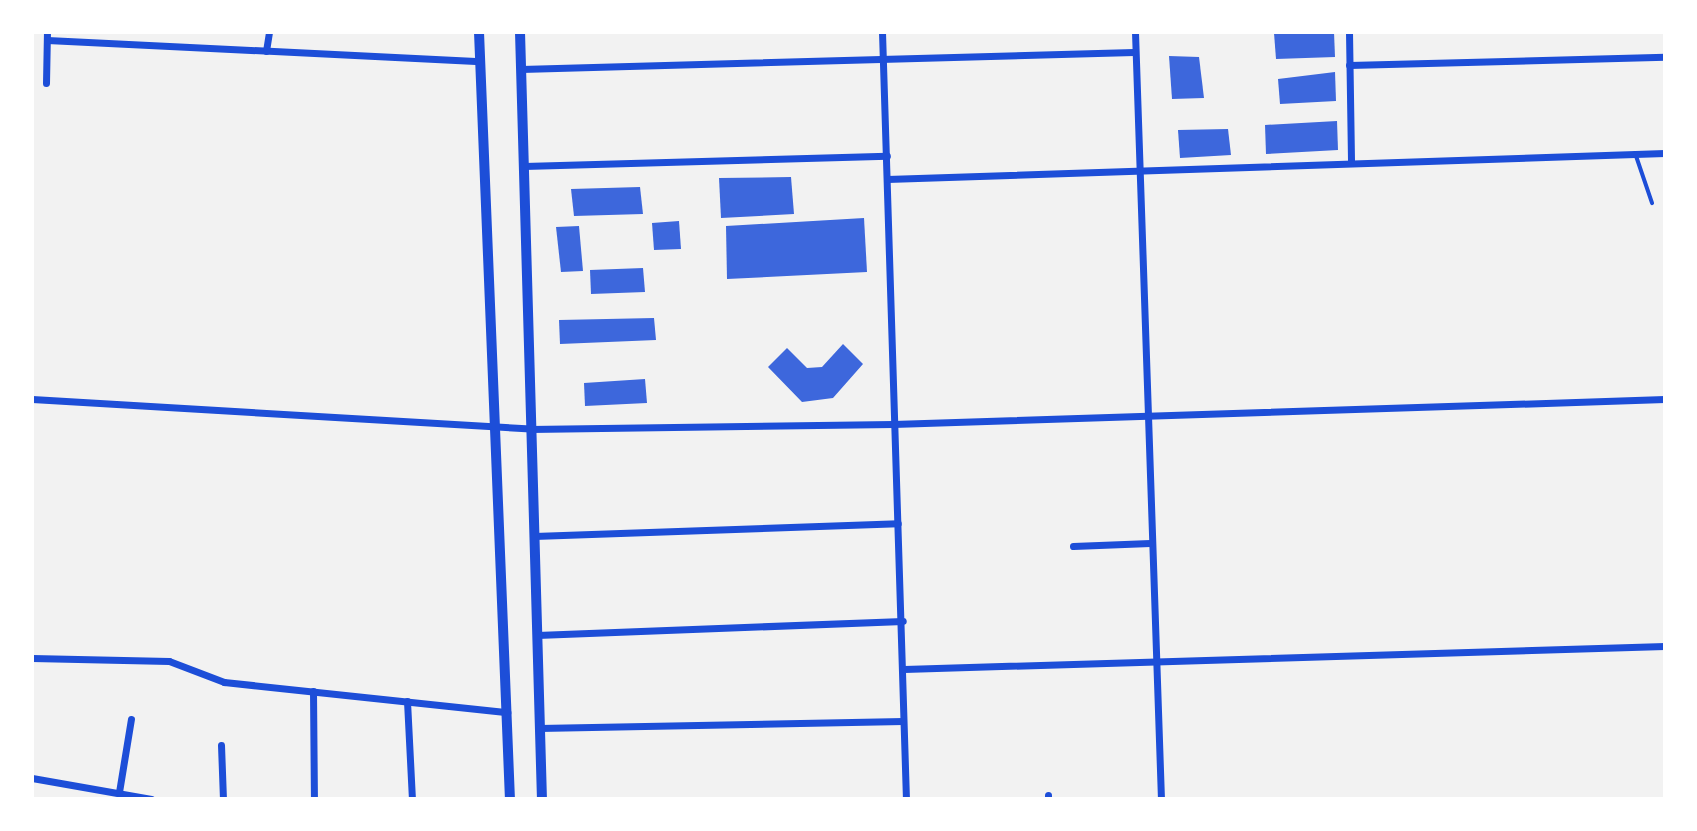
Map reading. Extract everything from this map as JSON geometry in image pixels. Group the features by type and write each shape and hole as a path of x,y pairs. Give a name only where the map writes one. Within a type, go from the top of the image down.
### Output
{"main road":[{"path":"479,32 510,799"},
{"path":"520,32 542,799"}],"street":[{"path":"266,51 269,32"},
{"path":"882,32 893,424 903,621 906,799"},
{"path":"1135,32 1145,415 1161,799"},
{"path":"1349,32 1351,162"},
{"path":"46,83 47,36 480,61"},
{"path":"521,69 1134,52"},
{"path":"1349,65 1665,57"},
{"path":"887,179 1665,153"},
{"path":"524,166 887,156"},
{"path":"32,399 530,429 893,424 1665,399"},
{"path":"534,536 898,523"},
{"path":"1073,546 1150,543"},
{"path":"537,635 903,621"},
{"path":"904,669 1665,646"},
{"path":"32,658 181,663 224,682 507,712"},
{"path":"313,691 314,799"},
{"path":"407,701 412,799"},
{"path":"119,792 131,719"},
{"path":"539,728 903,721"},
{"path":"221,745 223,799"},
{"path":"32,778 151,799"}],"lane":[{"path":"1635,153 1652,203"}],"building":[{"path":"1334,32 1335,57 1276,59 1274,33"},
{"path":"1169,56 1199,57 1204,98 1172,99"},
{"path":"1335,72 1336,101 1280,104 1278,79"},
{"path":"1337,121 1338,150 1266,154 1265,125"},
{"path":"1228,129 1231,155 1180,158 1178,130"},
{"path":"791,177 794,214 721,218 719,178"},
{"path":"640,187 643,214 574,216 571,189"},
{"path":"864,218 867,272 727,279 726,226"},
{"path":"679,221 681,249 654,250 652,223"},
{"path":"579,226 583,271 561,272 556,227"},
{"path":"643,268 645,292 591,294 590,270"},
{"path":"654,318 656,340 560,344 559,320"},
{"path":"843,344 863,364 833,398 802,402 768,367 787,348 807,368 822,367"},
{"path":"645,379 647,403 585,406 584,383"}]}
